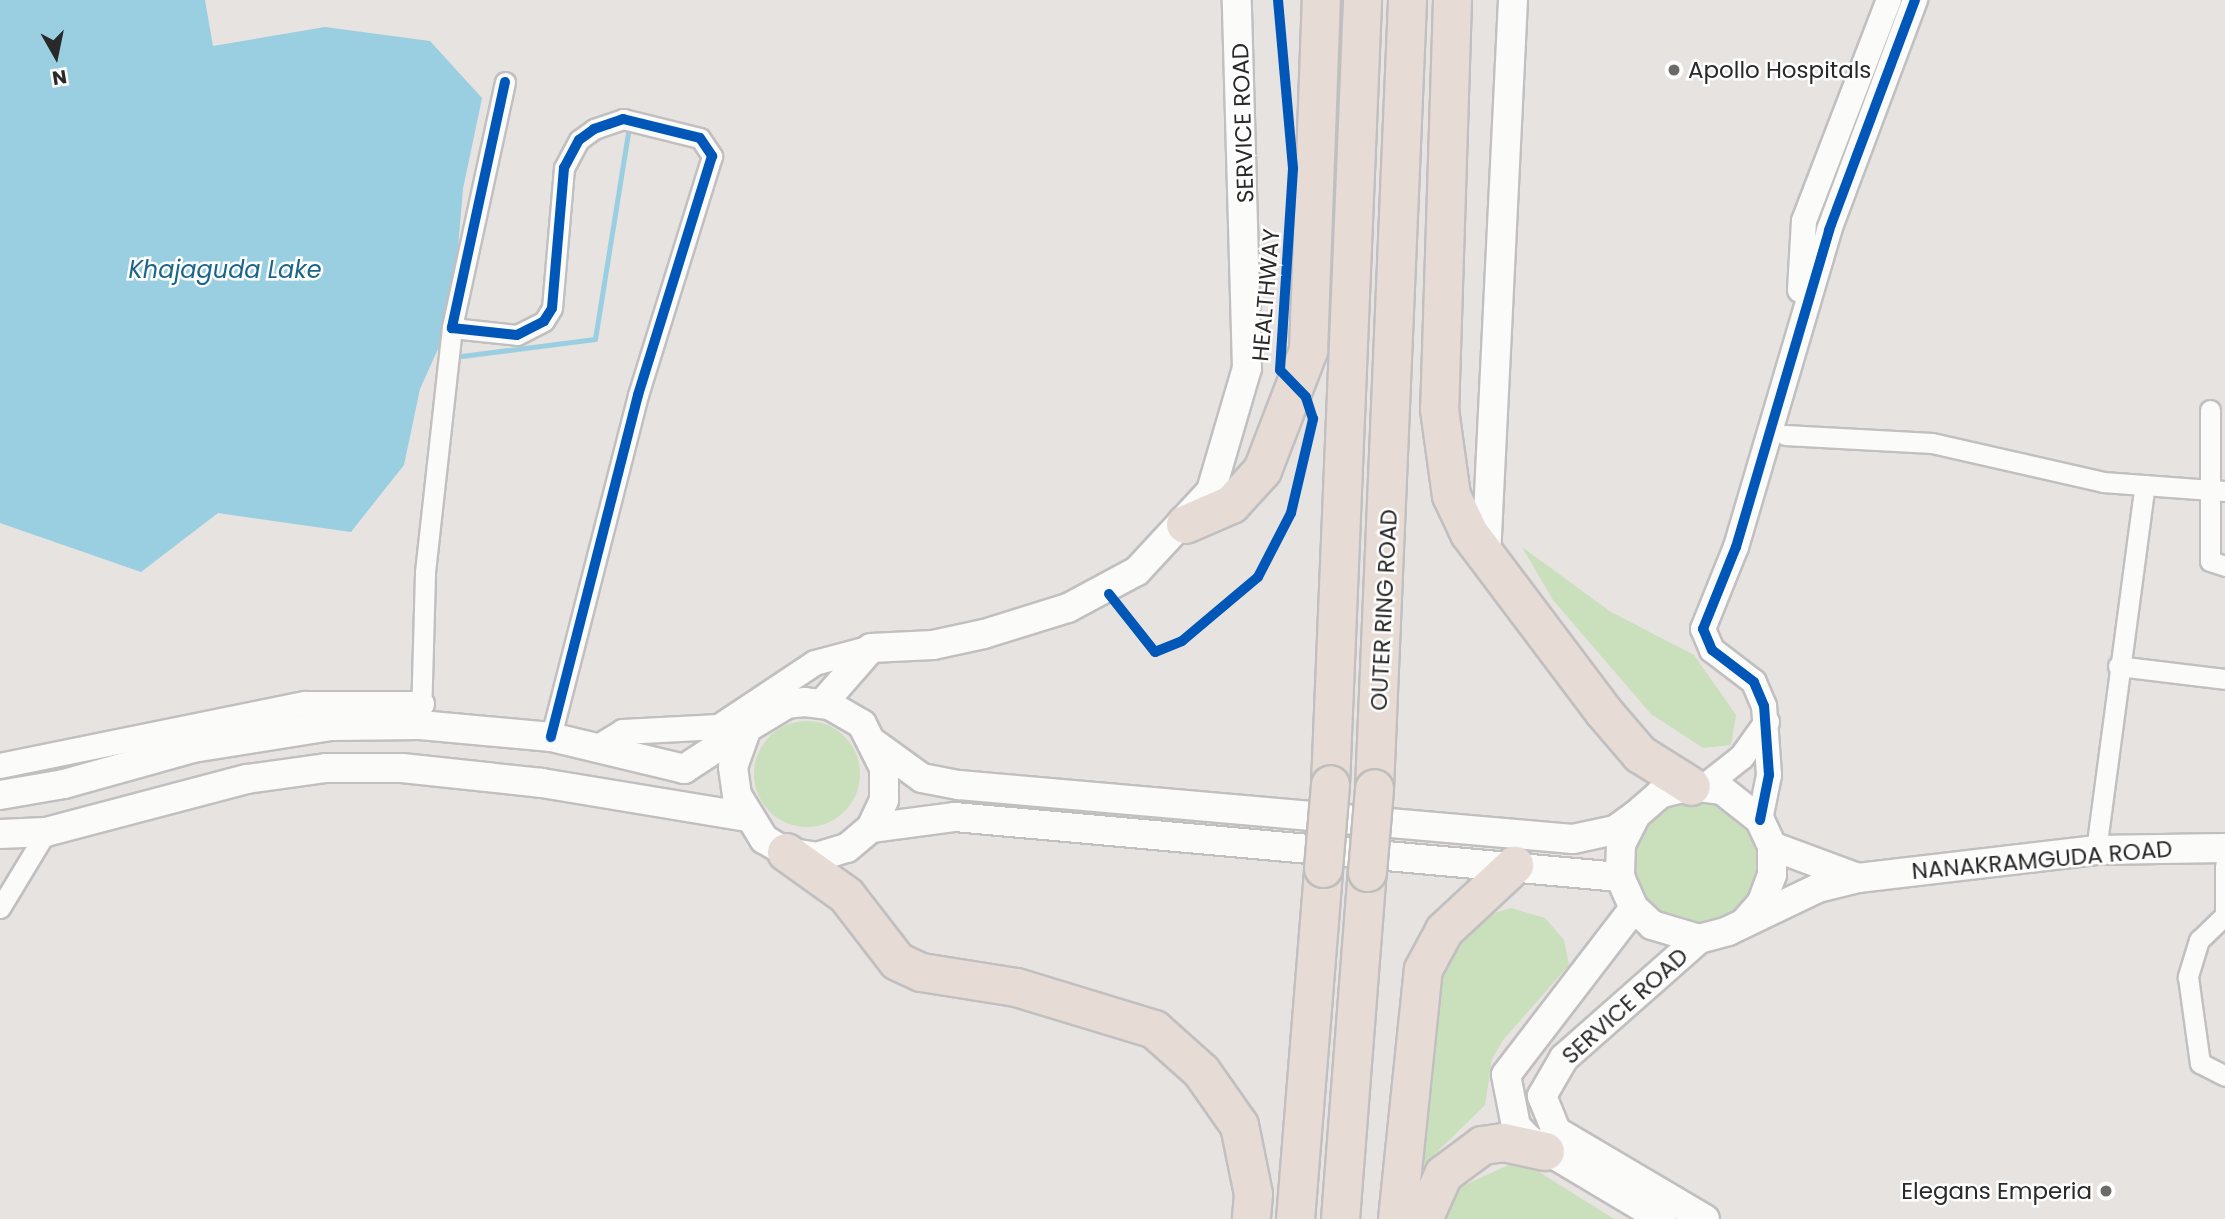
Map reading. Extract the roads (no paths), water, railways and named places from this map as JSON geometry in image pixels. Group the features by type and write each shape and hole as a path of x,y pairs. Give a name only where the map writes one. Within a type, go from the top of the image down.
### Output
{"highway":[{"path":"1185,524 1231,504 1262,470 1308,350 1321,0"},
{"name":"OUTER RING ROAD","path":"1295,1219 1330,784 1362,0"},
{"name":"OUTER RING ROAD","path":"1340,1219 1374,788 1407,0"},
{"path":"1452,0 1441,440 1454,504 1486,556 1640,754 1697,786"},
{"path":"786,852 846,895 897,961 921,972 1016,987 1154,1029 1201,1071 1239,1125 1253,1194 1251,1219"},
{"path":"1397,1219 1410,1062 1423,969 1444,930 1514,866"},
{"path":"1423,1219 1443,1174 1482,1145 1503,1142 1545,1151"}],"main road":[{"name":"SERVICE ROAD","path":"871,648 933,645 1068,608 1137,571 1185,524 1211,491 1247,368 1237,0"},
{"path":"1486,556 1513,0"},
{"path":"822,704 871,648"},
{"path":"0,795 258,735 421,715 551,737 684,769 747,728 788,704 822,704 862,724 884,768 884,800 871,828 847,848 817,857 786,852 764,839 748,817 733,767 747,728"},
{"path":"871,740 922,778 959,785 1553,838 1597,836 1636,815 1660,794 1697,786 1744,802 1760,820 1772,846 1769,884 1744,923 1699,939 1663,931 1634,908 1620,877 1621,844 1636,815"},
{"path":"0,834 46,832 247,779 326,768 402,768 542,783 748,817"},
{"path":"871,828 955,817 1620,877"},
{"path":"1772,846 1858,878"},
{"name":"NANAKRAMGUDA ROAD","path":"1744,923 1780,903 1858,878 2096,850 2225,848"},
{"path":"1634,908 1506,1075 1516,1126 1545,1151 1662,1219"},
{"name":"SERVICE ROAD","path":"1699,939 1564,1058 1542,1096 1546,1114 1556,1132 1705,1219"}],"street":[{"path":"1798,326 1804,221 1889,0"},
{"path":"1760,820 1769,775 1767,722 1754,682 1712,650 1703,629 1736,547 1798,326 1915,0"},
{"path":"0,766 306,704 421,715 425,572 452,328 505,82"},
{"path":"452,328 517,335 544,321 552,308 564,168 579,140 594,129 623,119 700,138 709,147 712,165 638,395 551,737"},
{"path":"2210,410 2216,491 2210,561 2225,566"},
{"path":"1785,435 1933,443 2003,462 2145,485 2216,491"},
{"path":"2096,850 2118,666 2145,485"},
{"path":"595,749 623,732 719,727 815,663 871,648"},
{"path":"2118,666 2225,679"},
{"path":"1697,786 1742,757 1767,722"},
{"path":"0,908 46,832"},
{"path":"2225,866 2224,918 2199,940 2188,977 2200,1063 2225,1076"}],"water":[{"name":"Khajaguda Lake","path":"0,0 205,0 213,46 325,27 430,41 482,98 463,189 452,318 420,389 404,465 351,532 218,513 141,572 0,523"}],"waterway":[{"path":"454,357 595,339 628,134"}],"place":[{"name":"Apollo Hospitals","path":"1674,70"},
{"name":"Elegans Emperia","path":"2106,1191"}]}
